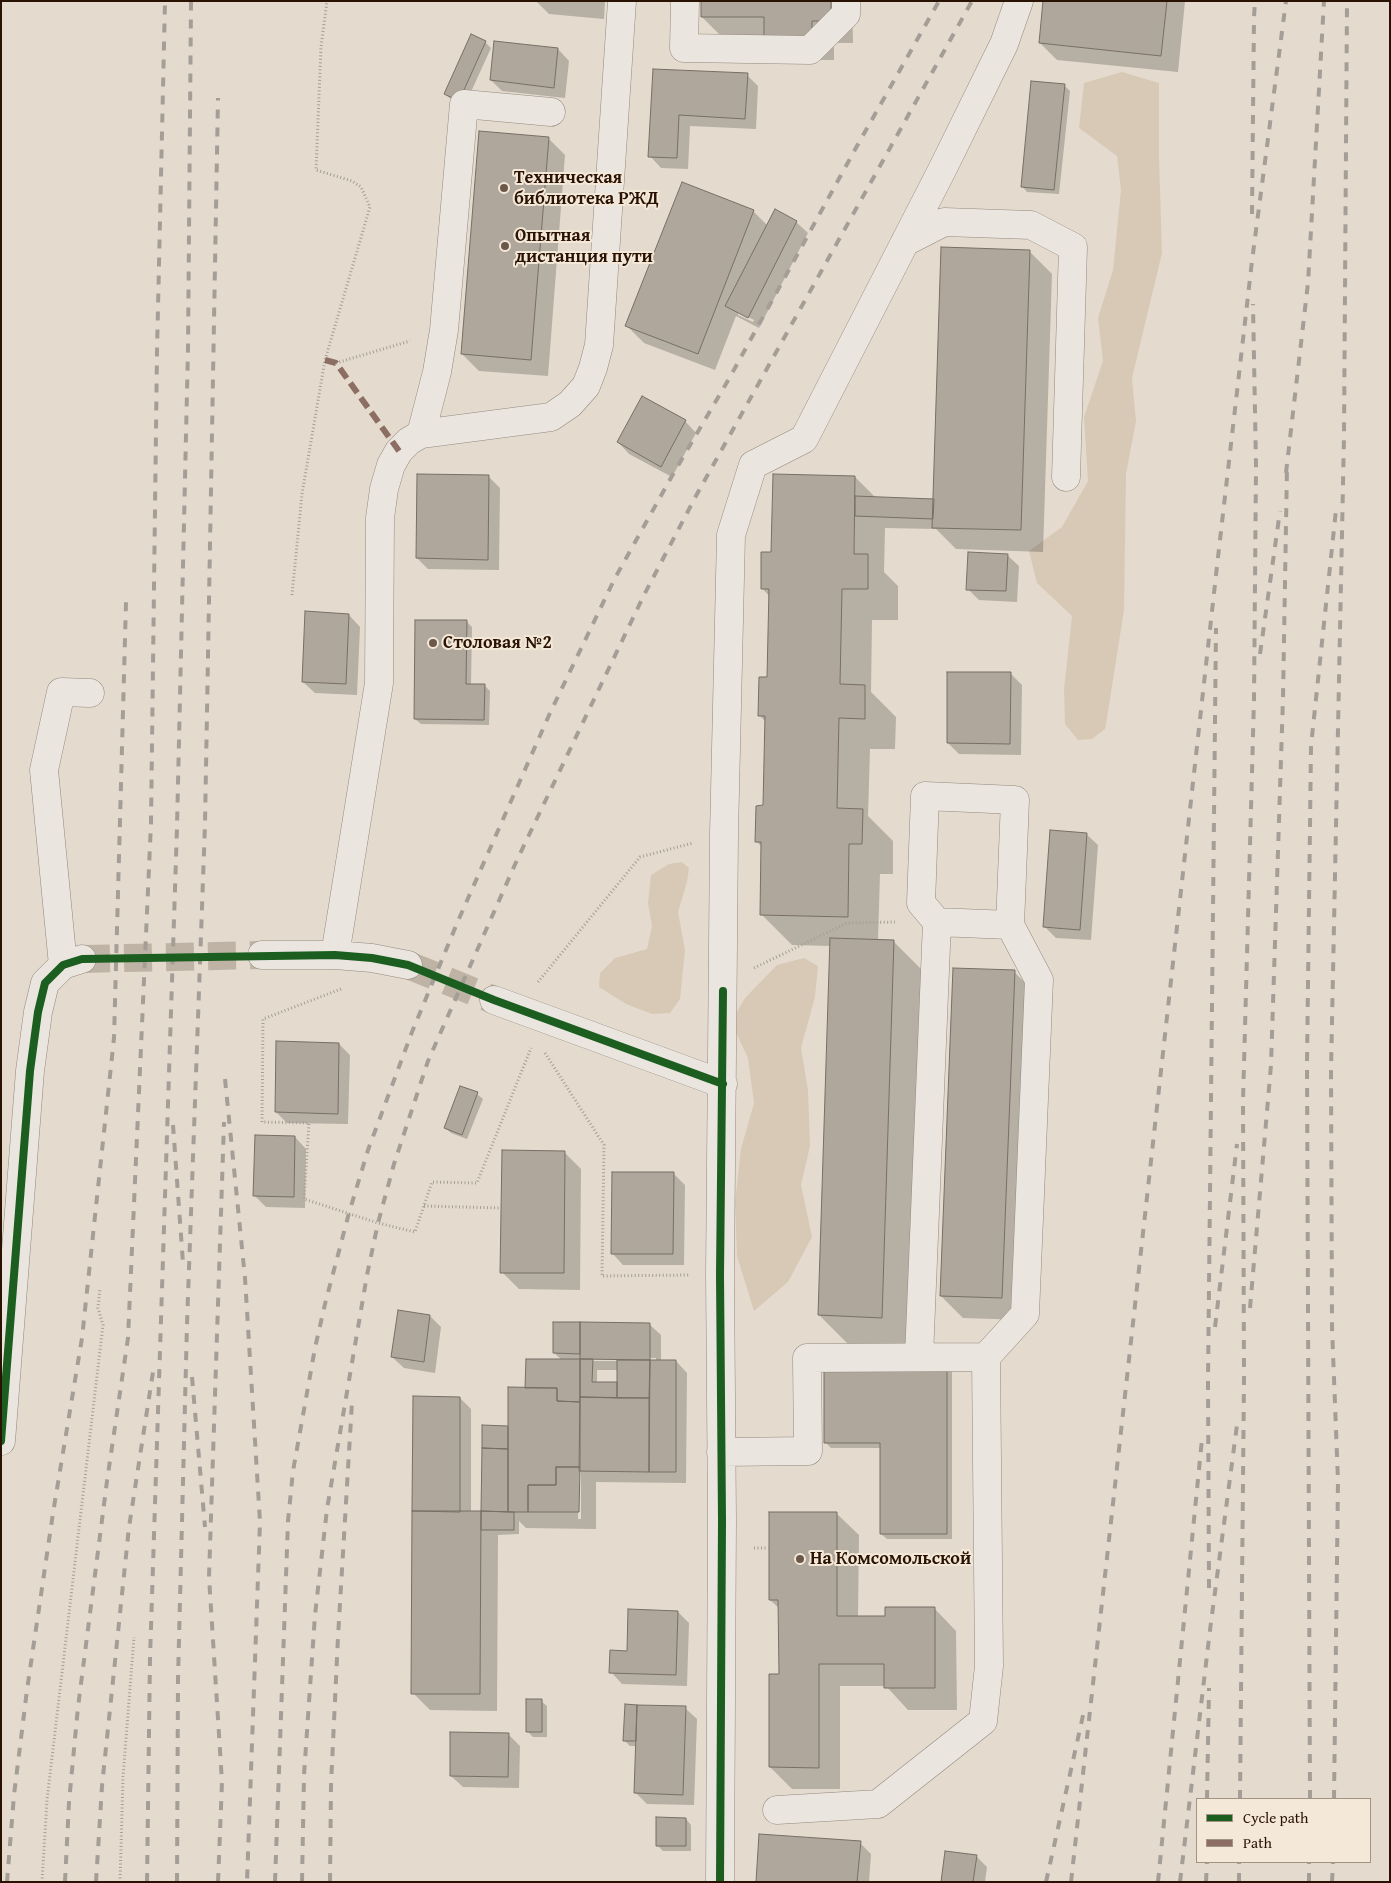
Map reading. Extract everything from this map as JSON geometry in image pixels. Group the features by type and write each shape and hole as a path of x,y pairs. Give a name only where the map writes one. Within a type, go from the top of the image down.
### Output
{"street":[{"path":"335,955 379,683 380,518 384,489 391,465 399,451 410,440 420,434 551,417 570,404 586,386 594,368 599,345 622,1"},
{"path":"684,1 684,48 810,50 846,14 846,1"},
{"path":"720,1882 720,1274 724,834 731,535 753,465 804,439 1004,44 1019,1"},
{"path":"420,434 437,372 444,330 464,104 551,112"},
{"path":"905,242 944,222 1031,225 1073,247 1066,476"},
{"path":"1,1441 30,1071 38,1012 45,984 72,962 44,770 61,692 90,693"},
{"path":"777,1810 878,1804 982,1721 989,1666 986,1357 1025,1314 1039,980 1010,925 1015,800 926,796 921,903 936,922 919,1358"},
{"path":"936,922 1010,925"},
{"path":"262,955 335,955 372,958 408,965"},
{"path":"494,1000 722,1084"},
{"path":"721,1452 808,1451 807,1358 986,1357"}],"path":[{"path":"292,595 302,494 326,360 370,207 361,187 352,181 316,170 321,47 327,1"},
{"path":"336,363 444,330"},
{"path":"723,987 847,923 936,922"},
{"path":"372,958 366,980 263,1019 262,1122 309,1123 304,1199 378,1223 415,1232 432,1182 477,1183 532,1047"},
{"path":"424,1206 501,1208"},
{"path":"42,1882 47,1800 103,1325 98,1308 100,1288"},
{"path":"759,1548 769,1548"},
{"path":"120,1882 123,1777 134,1637"}],"shaded area":[{"path":"1122,72 1159,83 1162,253 1132,378 1136,421 1126,474 1124,610 1107,718 1105,729 1092,739 1078,740 1065,724 1064,689 1072,616 1037,583 1029,551 1062,527 1088,481 1084,417 1103,361 1098,318 1113,270 1121,190 1117,156 1079,128 1084,83"},
{"path":"682,862 689,868 678,912 685,950 680,999 670,1013 652,1014 626,1004 599,987 600,973 615,958 647,949 652,926 648,903 651,875 669,864"},
{"path":"804,958 818,966 815,997 801,1048 808,1090 810,1146 801,1185 812,1237 788,1282 754,1311 737,1256 735,1203 741,1149 754,1103 748,1058 731,1022 745,998 777,965"}],"building":[{"path":"701,1 831,1 831,21 812,21 812,38 764,39 764,17 701,17"},
{"path":"1043,1 1167,1 1161,56 1039,43"},
{"path":"471,34 486,41 459,101 444,94"},
{"path":"494,41 558,48 554,88 490,80"},
{"path":"653,69 748,73 745,119 679,115 677,158 648,157"},
{"path":"1031,81 1065,84 1054,190 1021,187"},
{"name":"Опытная дистанция пути","path":"479,131 549,137 531,360 461,354"},
{"path":"682,182 754,210 698,354 625,326"},
{"path":"775,209 797,221 748,318 725,306"},
{"path":"941,247 1030,250 1021,530 932,528"},
{"path":"642,396 686,420 661,467 617,442"},
{"path":"417,474 489,475 488,560 416,558"},
{"path":"773,474 855,476 854,554 868,554 868,589 842,589 840,684 865,685 865,719 839,718 837,808 863,809 862,844 849,844 848,917 760,915 761,842 755,842 756,806 763,805 765,716 758,716 759,677 767,677 769,589 761,589 761,552 771,552"},
{"path":"855,496 934,499 933,519 855,516"},
{"path":"968,552 1008,554 1006,591 966,590"},
{"path":"305,611 349,614 346,684 302,682"},
{"path":"415,620 467,620 466,684 485,684 484,720 414,719"},
{"path":"947,672 1011,672 1010,744 947,743"},
{"path":"1050,830 1087,833 1080,930 1043,927"},
{"path":"830,938 894,940 882,1318 818,1315"},
{"path":"953,968 1015,970 1002,1298 940,1296"},
{"path":"276,1041 339,1043 338,1114 275,1112"},
{"path":"460,1086 478,1092 462,1135 444,1128"},
{"path":"255,1135 295,1136 294,1197 253,1196"},
{"path":"502,1150 565,1151 564,1273 500,1273"},
{"path":"612,1172 674,1172 673,1254 611,1254"},
{"path":"398,1310 430,1315 424,1362 391,1357"},
{"path":"553,1322 580,1322 580,1354 553,1353"},
{"path":"580,1322 650,1323 650,1360 580,1359"},
{"path":"526,1359 580,1359 580,1402 557,1401 557,1388 525,1388"},
{"path":"580,1359 593,1359 592,1382 617,1382 617,1398 580,1397"},
{"path":"617,1360 650,1360 649,1398 617,1398"},
{"path":"650,1360 676,1360 676,1472 649,1472"},
{"path":"824,1365 947,1366 947,1534 880,1534 880,1443 824,1443"},
{"path":"508,1387 557,1388 557,1401 580,1402 580,1467 556,1467 556,1485 528,1485 528,1512 508,1512"},
{"path":"413,1396 460,1397 460,1512 412,1511"},
{"path":"580,1397 649,1398 649,1472 579,1471"},
{"path":"482,1425 508,1426 508,1449 482,1448"},
{"path":"482,1448 508,1449 508,1512 481,1511"},
{"path":"556,1467 580,1467 579,1512 528,1512 528,1485 556,1485"},
{"path":"412,1511 481,1511 480,1694 411,1694"},
{"path":"481,1511 514,1512 514,1530 481,1530"},
{"path":"769,1512 837,1512 837,1616 885,1616 885,1607 935,1607 935,1688 884,1688 884,1664 819,1664 819,1768 769,1767 769,1674 779,1674 778,1600 769,1600"},
{"path":"628,1609 678,1611 676,1675 609,1673 610,1650 627,1651"},
{"path":"526,1699 542,1699 542,1732 526,1732"},
{"path":"625,1704 637,1705 636,1741 623,1741"},
{"path":"637,1705 686,1706 683,1795 634,1793"},
{"path":"450,1732 509,1733 508,1777 450,1776"},
{"path":"656,1817 686,1818 686,1846 656,1846"},
{"path":"759,1834 861,1841 857,1882 756,1882"},
{"path":"945,1851 977,1855 973,1882 941,1882"}],"tunnel":[{"path":"82,959 262,955"},
{"path":"408,965 494,1000"}],"railway":[{"path":"65,1882 69,1802 78,1707 107,1481 128,1338 151,823 157,352 165,1"},
{"path":"147,1882 150,1658 177,827 188,349 191,1"},
{"path":"275,1882 288,1521 293,1471 315,1348 325,1304 368,1150 412,1032 458,921 550,713 615,578 730,377 939,1"},
{"path":"302,1882 304,1775 315,1615 327,1509 367,1275 378,1223 394,1164 428,1061 517,860 644,595 697,494 972,1"},
{"path":"1252,214 1255,1"},
{"path":"1071,1882 1217,566 1252,261 1286,1"},
{"path":"1286,473 1308,283 1324,1"},
{"path":"1334,1798 1338,1481 1332,1327 1331,1071 1344,435 1347,1"},
{"path":"177,1882 178,1679 187,1324 205,824 218,98"},
{"path":"1240,1798 1244,1377 1243,1101 1254,699 1256,466 1253,304"},
{"path":"1250,1308 1271,1065 1283,698 1287,467"},
{"path":"1310,1798 1307,1063 1311,746 1336,510"},
{"path":"1260,654 1280,511"},
{"path":"7,1882 14,1795 27,1690 53,1513 82,1338 114,1038 126,602"},
{"path":"1209,1588 1208,1381 1216,628"},
{"path":"225,1079 245,1278 260,1522 247,1882"},
{"path":"218,1882 222,1782 209,1577 224,1122"},
{"path":"173,1125 183,1263"},
{"path":"1215,1327 1237,1144"},
{"path":"96,1882 102,1786 129,1527 153,1372"},
{"path":"192,1377 205,1527"},
{"path":"330,1882 331,1785 352,1402"},
{"path":"1180,1882 1237,1425"},
{"path":"1158,1882 1202,1439"},
{"path":"1207,1798 1209,1688"},
{"path":"1046,1882 1084,1711"},
{"path":"1206,1882 1207,1863"},
{"path":"1239,1863 1239,1882"},
{"path":"1309,1863 1309,1882"},
{"path":"1332,1882 1333,1863"}],"marked path":[{"path":"325,360 336,363 399,451"}],"cycle path":[{"path":"1,1441 30,1071 38,1012 45,983 63,965 82,959 335,955 372,958 408,965 494,1000 723,1084"},
{"path":"720,1882 722,1520 720,1274 723,991"}],"place":[{"name":"Техническая библиотека РЖД","path":"504,188"},
{"name":"Опытная дистанция пути","path":"505,246"},
{"name":"Столовая №2","path":"433,643"},
{"name":"На Комсомольской","path":"800,1559"}]}
